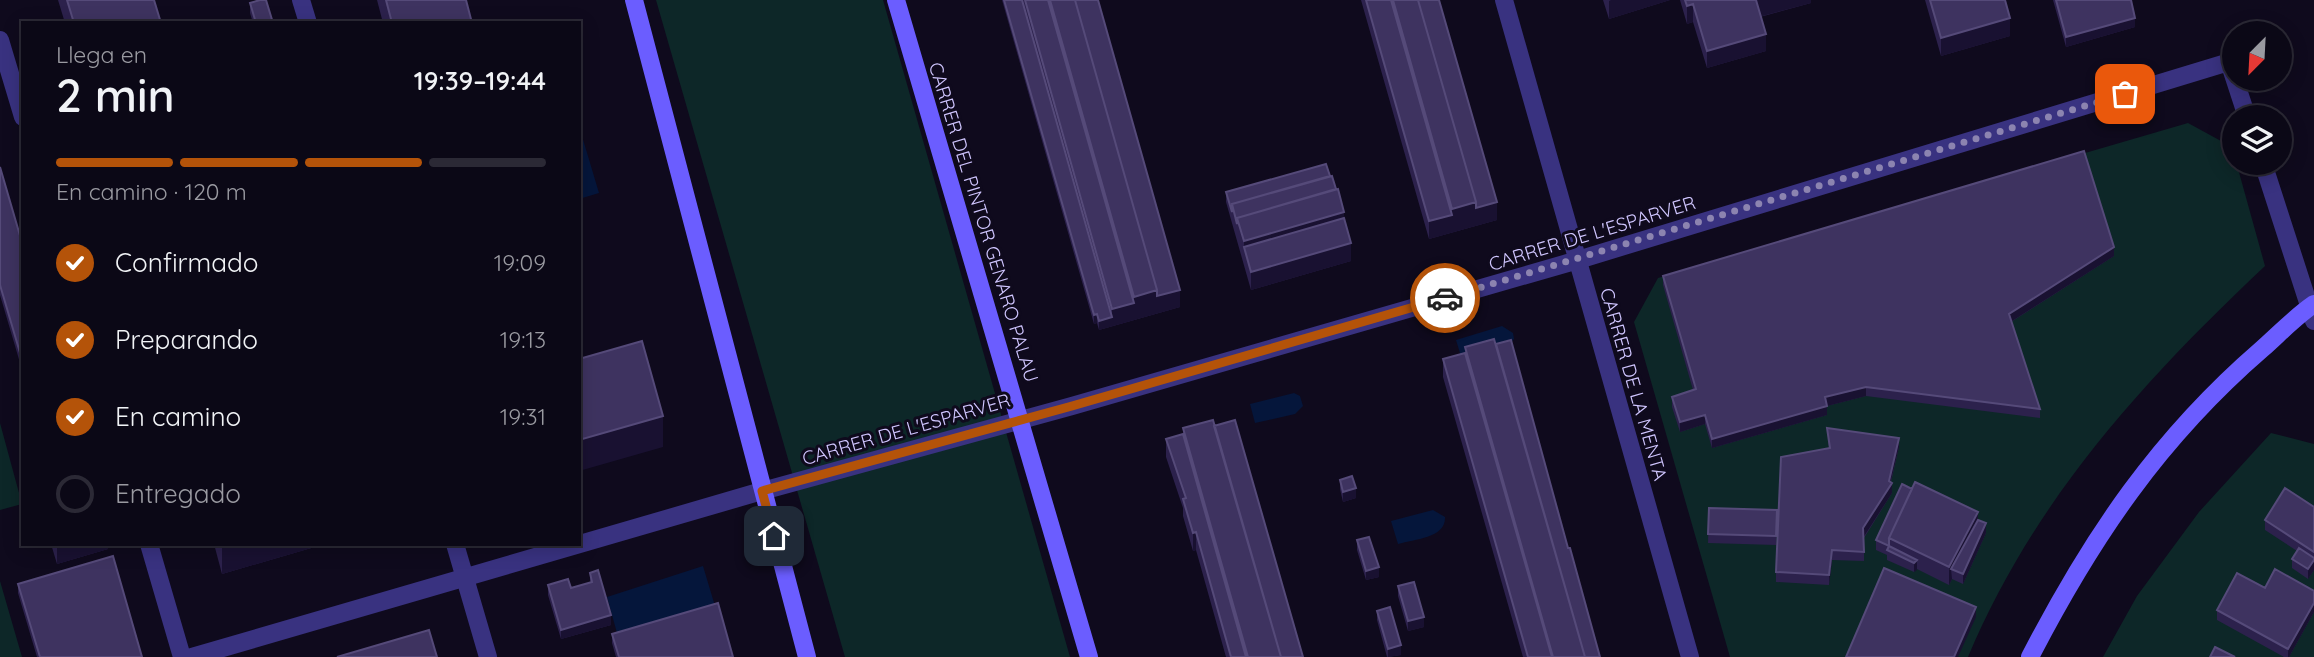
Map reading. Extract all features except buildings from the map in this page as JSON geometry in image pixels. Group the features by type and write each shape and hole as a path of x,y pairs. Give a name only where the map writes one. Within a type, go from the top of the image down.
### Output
{"street":[{"path":"301,0 307,21"},
{"path":"635,0 807,657"},
{"name":"CARRER DEL PINTOR GENARO PALAU","path":"896,0 1090,657"},
{"name":"CARRER DE LA MENTA","path":"1504,0 1690,657"},
{"path":"0,40 21,110"},
{"name":"CARRER DE L'ESPARVER","path":"581,544 1578,260 2229,62 2244,105"},
{"path":"2030,657 2081,562 2144,471 2175,433 2227,379 2313,310 2267,175"},
{"path":"150,546 182,657"},
{"path":"456,546 488,657"},
{"name":"CARRER DE L'ESPARVER","path":"192,657 574,546"}],"green space":[{"path":"656,0 883,0 1070,657 845,657"},
{"path":"2188,123 2222,142 2222,175 2240,175 2265,266 2176,354 2096,446 2025,546 1968,657 1730,657 1634,322 1658,278"},
{"path":"0,423 21,504 0,510"},
{"path":"2271,433 2314,444 2314,657 2103,657 2137,596 2199,512"},
{"path":"0,581 22,657 0,657"}],"water":[{"path":"581,133 599,193 581,198"},
{"path":"1502,326 1513,333 1514,339 1508,346 1463,363 1456,340"},
{"path":"1294,393 1300,396 1303,406 1295,414 1255,423 1250,404"},
{"path":"1433,510 1445,517 1440,529 1428,536 1398,544 1391,521"},
{"path":"703,566 715,606 617,633 607,597"}],"way so far":[{"path":"1445,298 2125,94"}],"route":[{"path":"774,536 762,491 1072,406 1445,298"}]}
